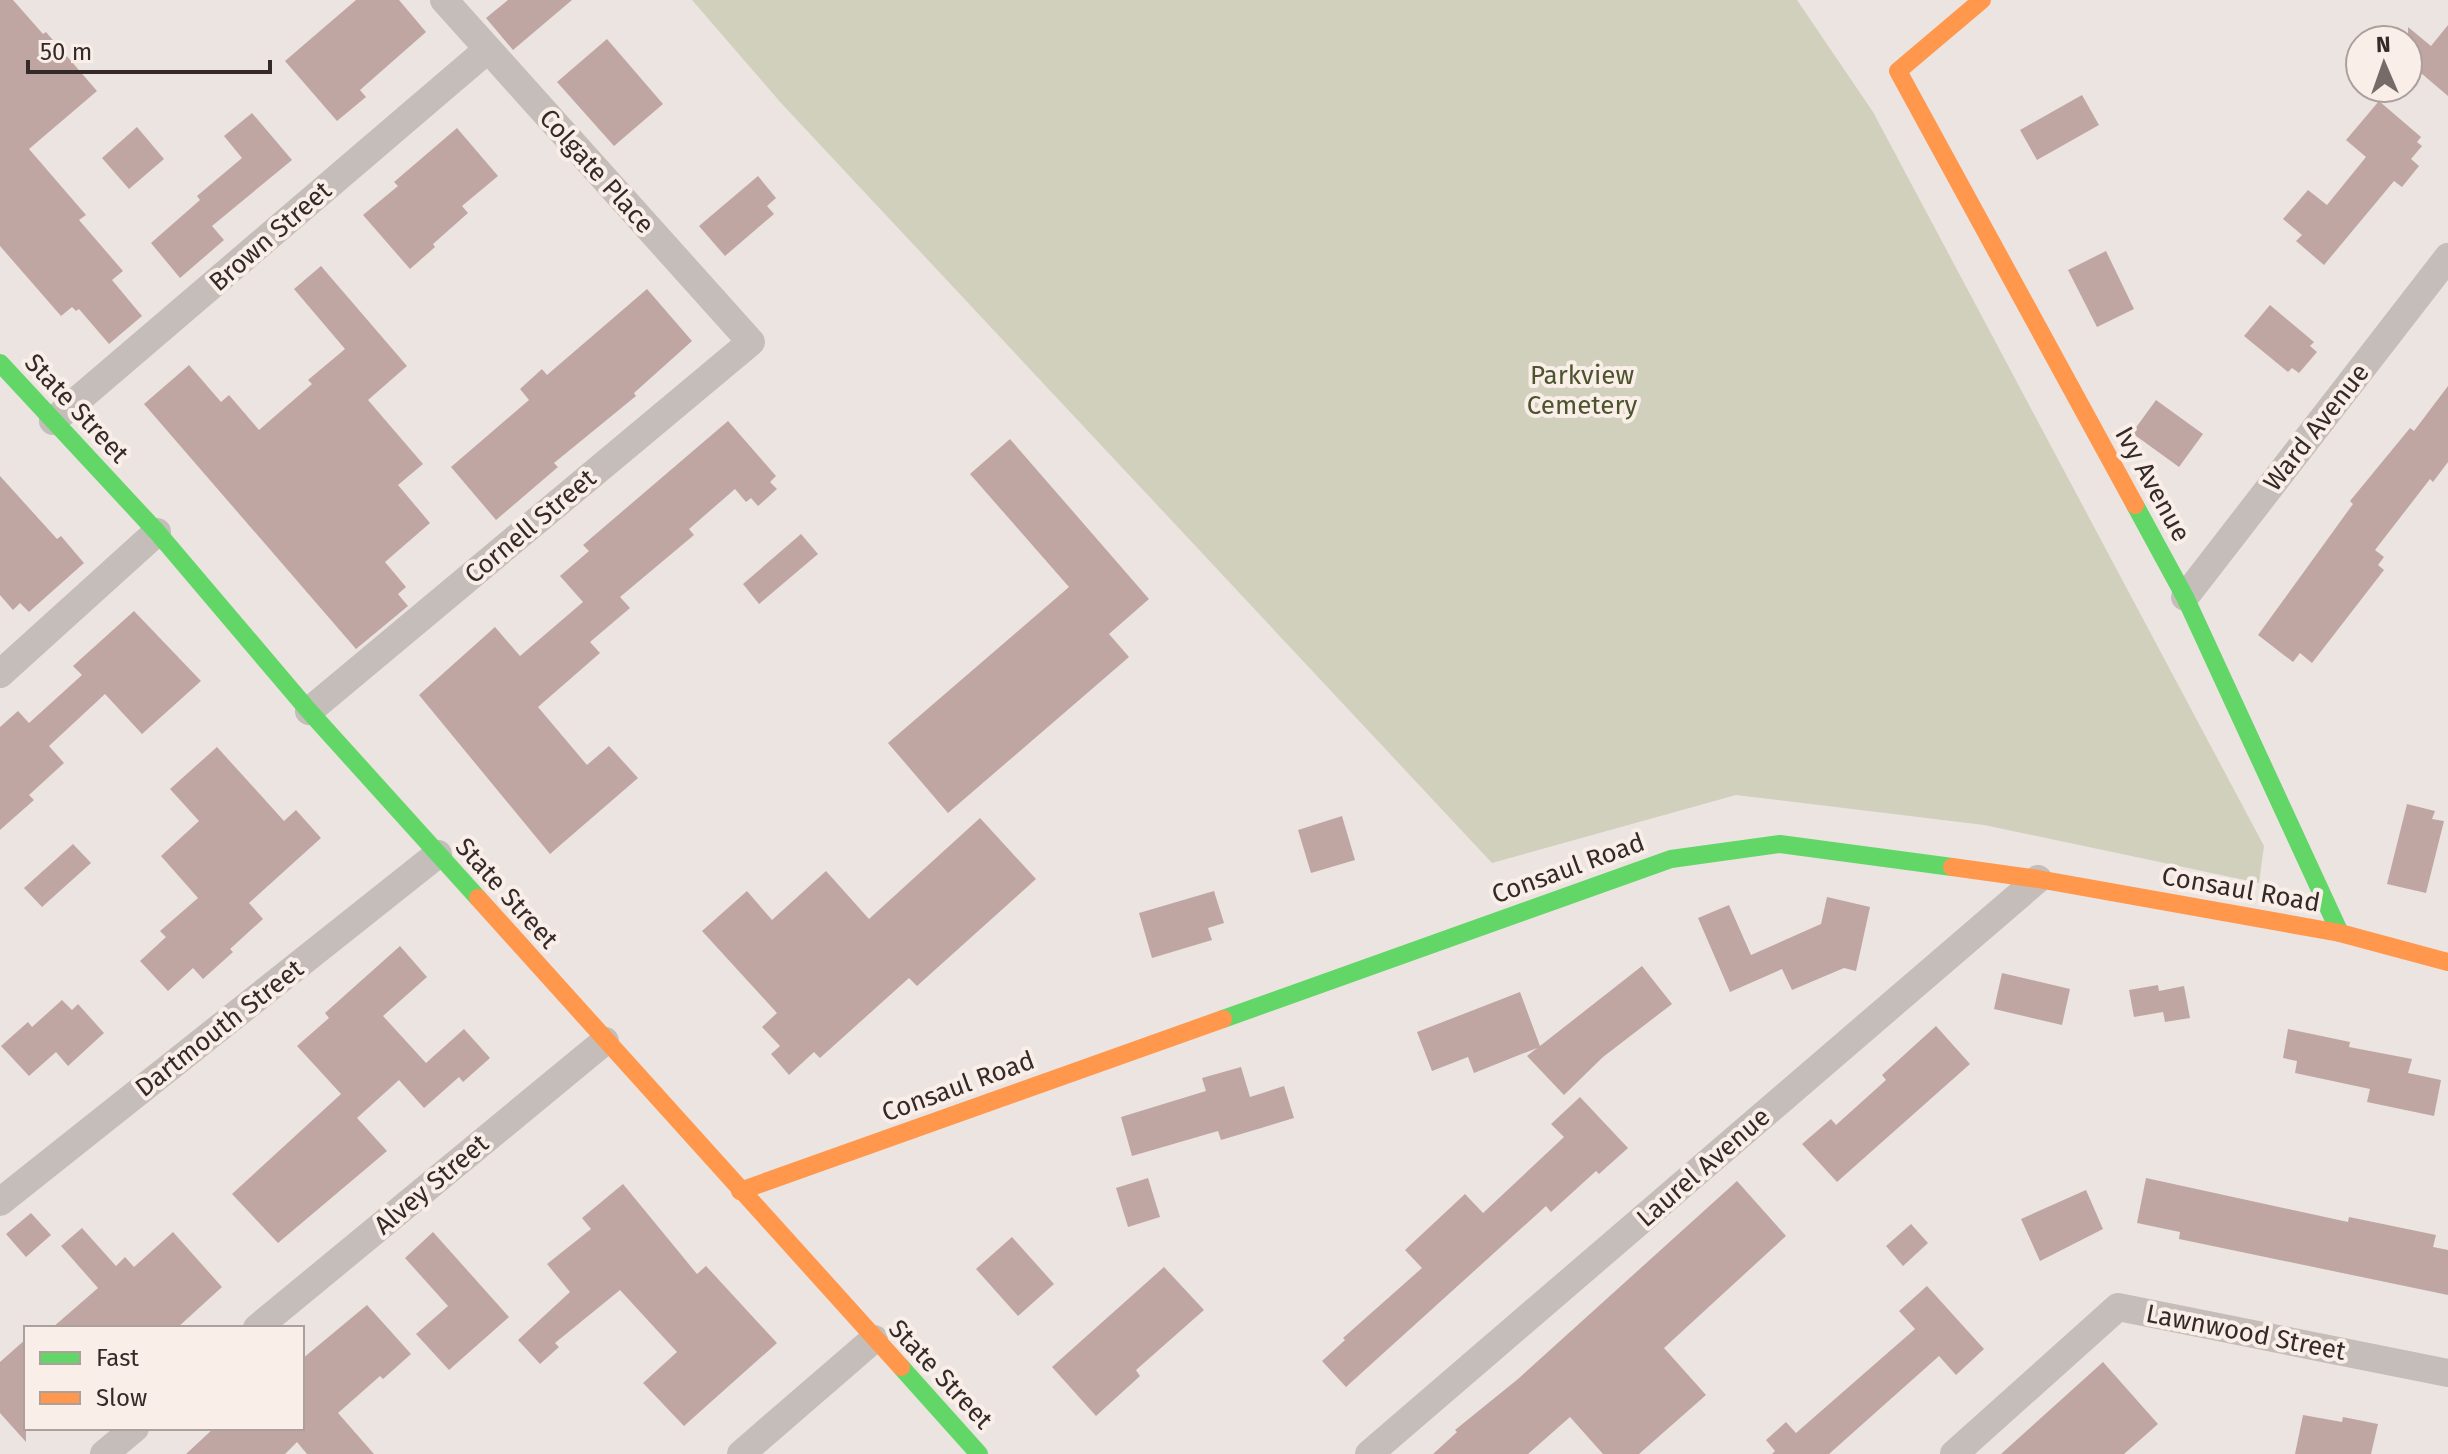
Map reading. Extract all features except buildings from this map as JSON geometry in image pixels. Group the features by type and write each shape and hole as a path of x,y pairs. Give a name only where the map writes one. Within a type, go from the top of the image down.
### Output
{"street":[{"name":"Colgate Place","path":"444,0 751,342"},
{"name":"Ivy Avenue","path":"1982,0 1898,71 2185,597 2340,933"},
{"name":"Brown Street","path":"53,421 487,50"},
{"name":"Ward Avenue","path":"2185,597 2448,257"},
{"name":"Cornell Street","path":"309,711 751,342"},
{"name":"State Street","path":"0,363 157,532 309,711 979,1454"},
{"path":"0,674 157,532"},
{"name":"Consaul Road","path":"740,1191 1671,859 1780,844 2038,879 2340,933 2448,962"},
{"name":"Dartmouth Street","path":"0,1202 438,854"},
{"name":"Laurel Avenue","path":"1369,1454 2038,879"},
{"name":"Alvey Street","path":"259,1326 605,1041"},
{"name":"Lawnwood Street","path":"1954,1454 2118,1307 2448,1373"},
{"path":"741,1454 874,1339"},
{"path":"104,1454 133,1430"}],"green space":[{"name":"Parkview Cemetery","path":"692,0 1797,0 1873,112 2264,846 2259,883 1984,825 1736,795 1492,863 782,104"}],"traffic: fast":[{"path":"0,363 157,532 309,711 478,898"},
{"path":"2135,505 2185,597 2340,933"},
{"path":"1223,1019 1671,859 1780,844 1952,867"},
{"path":"901,1367 979,1454"}],"traffic: slow":[{"path":"1982,0 1898,71 2135,505"},
{"path":"1952,867 2038,879 2340,933 2448,962"},
{"path":"478,898 901,1367"},
{"path":"740,1191 1223,1019"}]}
